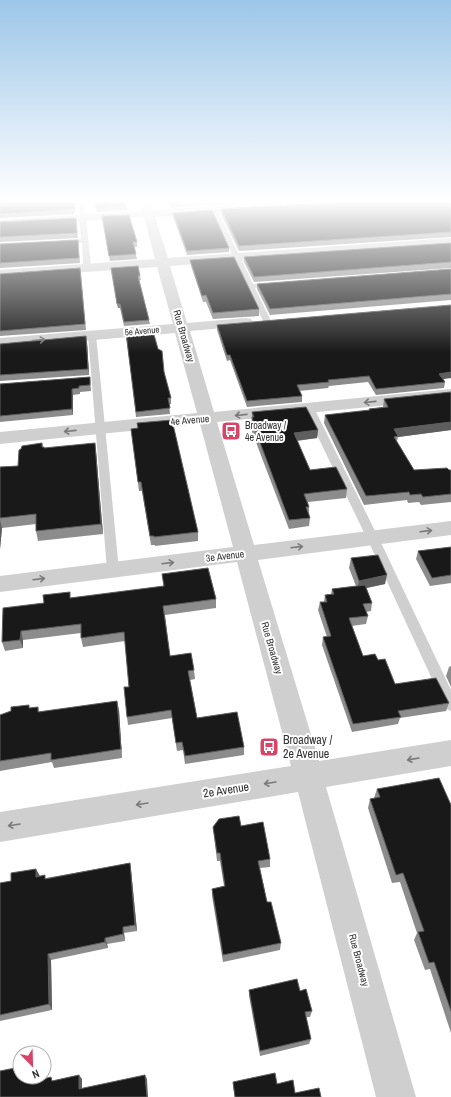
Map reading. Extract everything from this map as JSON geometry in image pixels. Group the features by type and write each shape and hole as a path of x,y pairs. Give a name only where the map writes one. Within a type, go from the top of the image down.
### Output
{"street":[{"name":"Rue Broadway","path":"160,251 309,777 396,1097"},
{"path":"0,274 320,251"},
{"name":"5e Avenue","path":"0,343 282,319"},
{"name":"4e Avenue","path":"0,438 451,394"},
{"name":"3e Avenue","path":"0,584 451,528"},
{"name":"2e Avenue","path":"0,827 451,753"}],"lane":[{"path":"85,251 87,267"},
{"path":"234,251 267,321"},
{"path":"250,286 281,284"},
{"path":"92,335 93,378 100,428 113,570"},
{"path":"308,408 372,538 451,705"}],"building":[{"path":"0,251 79,251 79,258 0,263"},
{"path":"108,251 135,251 136,254 109,256"},
{"path":"330,251 451,251 451,262 254,277 244,257"},
{"path":"234,257 259,309 213,313 206,295 202,296 190,260"},
{"path":"138,266 140,276 138,276 149,320 124,322 120,304 117,304 111,268"},
{"path":"80,268 85,324 0,331 0,274"},
{"path":"451,269 451,294 270,309 257,284"},
{"path":"451,305 451,372 439,374 445,382 376,389 369,376 297,385 302,396 247,401 230,355 227,355 217,325"},
{"path":"153,331 158,349 162,351 164,372 171,398 168,398 170,408 136,412 126,333"},
{"path":"86,336 88,369 0,375 0,344"},
{"path":"90,377 90,385 79,386 79,388 72,389 72,409 0,416 0,384"},
{"path":"451,392 451,422 394,429 398,436 394,437 414,470 447,468 451,470 451,494 423,497 421,494 410,495 409,492 366,496 325,415 388,407 384,399"},
{"path":"306,407 318,430 294,433 310,470 336,467 347,489 304,494 309,507 306,507 310,518 289,520 252,421 252,417 254,417 252,412"},
{"path":"172,420 198,532 154,537 150,536 141,482 138,482 131,429 138,428 137,423"},
{"path":"42,443 42,447 44,448 95,443 101,524 36,531 36,514 0,518 0,467 18,466 19,450 22,446"},
{"path":"451,547 451,575 432,578 418,551"},
{"path":"378,555 387,575 359,581 351,558"},
{"path":"208,568 216,599 163,606 170,656 191,653 194,670 188,671 197,718 237,712 244,747 185,756 182,742 176,743 171,710 127,717 124,687 129,687 124,632 81,638 81,624 21,631 20,640 2,642 3,608 44,603 43,595 70,592 70,598 164,586 162,574"},
{"path":"365,585 372,603 363,604 368,616 349,618 363,656 375,654 378,660 385,659 395,684 436,678 449,703 398,711 401,717 353,724 323,637 331,636 320,602 327,602 325,595 334,594 332,589"},
{"path":"117,701 121,749 51,760 51,753 0,761 0,715 11,711 11,707 29,705 29,708 38,707 38,712"},
{"path":"439,778 451,805 451,1011 434,962 429,963 418,932 424,931 403,873 396,875 370,799 380,797 377,789"},
{"path":"239,816 241,826 263,822 270,859 258,861 267,902 271,902 281,943 223,955 212,889 225,886 220,853 217,853 213,827 219,819"},
{"path":"130,863 135,925 123,927 123,934 105,938 105,942 48,954 49,1004 0,1015 0,883 11,881 11,873 36,869 36,877 45,875 45,879"},
{"path":"297,979 300,991 306,989 312,1011 305,1012 311,1039 260,1051 249,990"},
{"path":"12,1069 12,1085 52,1085 52,1081 79,1075 79,1089 145,1075 147,1097 0,1097 0,1071"},
{"path":"275,1073 277,1084 293,1080 295,1093 319,1088 321,1097 235,1097 233,1082"}],"place":[{"name":"Broadway / 4e Avenue","path":"231,431"},
{"name":"Broadway / 2e Avenue","path":"269,747"}]}
